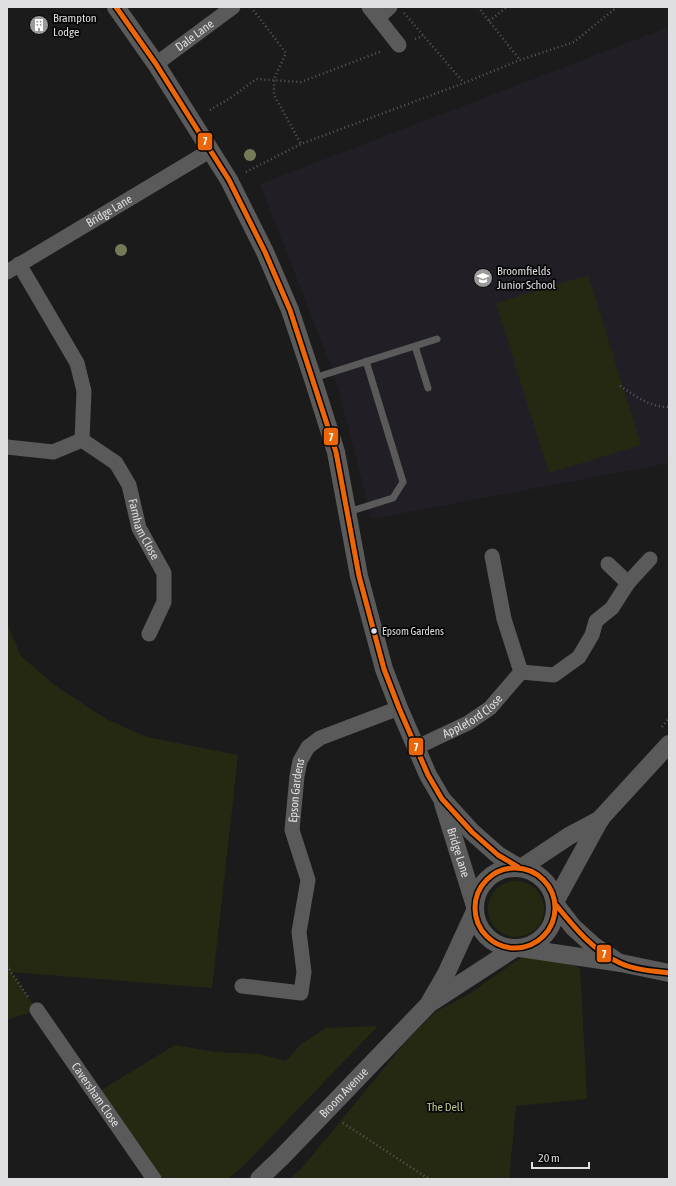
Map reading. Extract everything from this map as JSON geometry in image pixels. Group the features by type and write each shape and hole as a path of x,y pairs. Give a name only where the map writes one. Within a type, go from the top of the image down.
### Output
{"street":[{"name":"Bridge Lane","path":"116,7 156,64 229,180 265,252 290,310 336,452 363,591 384,669 398,708 415,748 442,799 475,909"},
{"name":"Dale Lane","path":"156,64 233,7"},
{"path":"373,12 397,10"},
{"path":"373,12 399,45"},
{"name":"Bridge Lane","path":"13,268 211,150"},
{"path":"7,447 52,452 82,440 84,391 78,363 13,268"},
{"name":"Farnham Close","path":"82,440 116,463 129,486 139,528 164,573 164,602 149,634"},
{"path":"492,556 504,619 521,672 554,675 579,657 592,635 596,620 612,608 628,583 650,559"},
{"path":"608,564 628,583"},
{"name":"Appleford Close","path":"415,748 468,723 490,708 521,672"},
{"name":"Epson Gardens","path":"242,986 301,993 304,972 299,932 308,880 292,830 297,776 303,754 313,742 320,738 398,708"},
{"path":"516,948 538,941 546,933 552,923 556,903 602,818 669,744"},
{"name":"Bridge Lane","path":"442,799 485,845 498,855 520,868"},
{"path":"520,868 569,836 602,818"},
{"path":"621,963 594,946 573,927 556,903 552,891 546,882 529,870 507,868 497,872 488,878 479,891 475,909 477,919 483,931 492,940 504,946 621,963 669,973"},
{"name":"Broom Avenue","path":"428,1004 448,969 475,909"},
{"name":"Broom Avenue","path":"259,1179 428,1004 516,948"},
{"name":"Caversham Close","path":"37,1010 154,1179"}],"lane":[{"path":"313,378 437,339"},
{"path":"414,346 428,388"},
{"path":"348,512 393,498 403,482 366,361"}],"path":[{"path":"251,7 286,53 274,79 274,95 301,144"},
{"path":"478,7 520,60"},
{"path":"488,21 507,7"},
{"path":"229,180 301,144 464,83 520,60 574,42 617,7"},
{"path":"397,10 423,36 464,83"},
{"path":"210,110 232,97 256,79 301,82 423,36"},
{"path":"620,386 652,405 669,407"},
{"path":"7,966 37,1010"},
{"path":"343,1123 429,1179"}],"shaded area":[{"name":"Broomfields Junior School","path":"669,27 669,463 371,519 333,371 260,184"}],"green space":[{"path":"588,275 641,445 549,473 496,303"},
{"path":"7,624 21,656 53,684 106,719 147,737 238,755 212,988 11,972 37,1010 7,1020"},
{"path":"516,881 527,883 536,889 542,898 544,909 542,920 536,929 527,935 516,937 505,935 496,929 490,920 488,909 490,898 496,889 505,883"},
{"name":"The Dell","path":"522,957 563,960 580,968 587,1099 516,1106 509,1179 290,1179 302,1168 408,1039 437,1011 469,994"},
{"path":"378,1026 244,1165 228,1179 154,1179 95,1094 175,1045 215,1052 258,1054 286,1061 300,1045 326,1028"}],"transit line":[{"name":"7","path":"116,7 156,64 229,180 265,252 290,310 336,452 359,576 384,669 428,775 442,799 472,832 498,855 518,867"},
{"name":"7","path":"515,868 530,871 543,880 552,893 555,908 552,923 543,936 530,945 515,948 500,945 487,936 478,923 475,908 478,893 487,880 500,871 515,868"},
{"name":"7","path":"556,905 585,938 610,958 632,967 669,973"}],"place":[{"name":"Brampton Lodge","path":"39,25"},
{"name":"Broomfields Junior School","path":"483,278"},
{"name":"Epsom Gardens","path":"374,631"}]}
